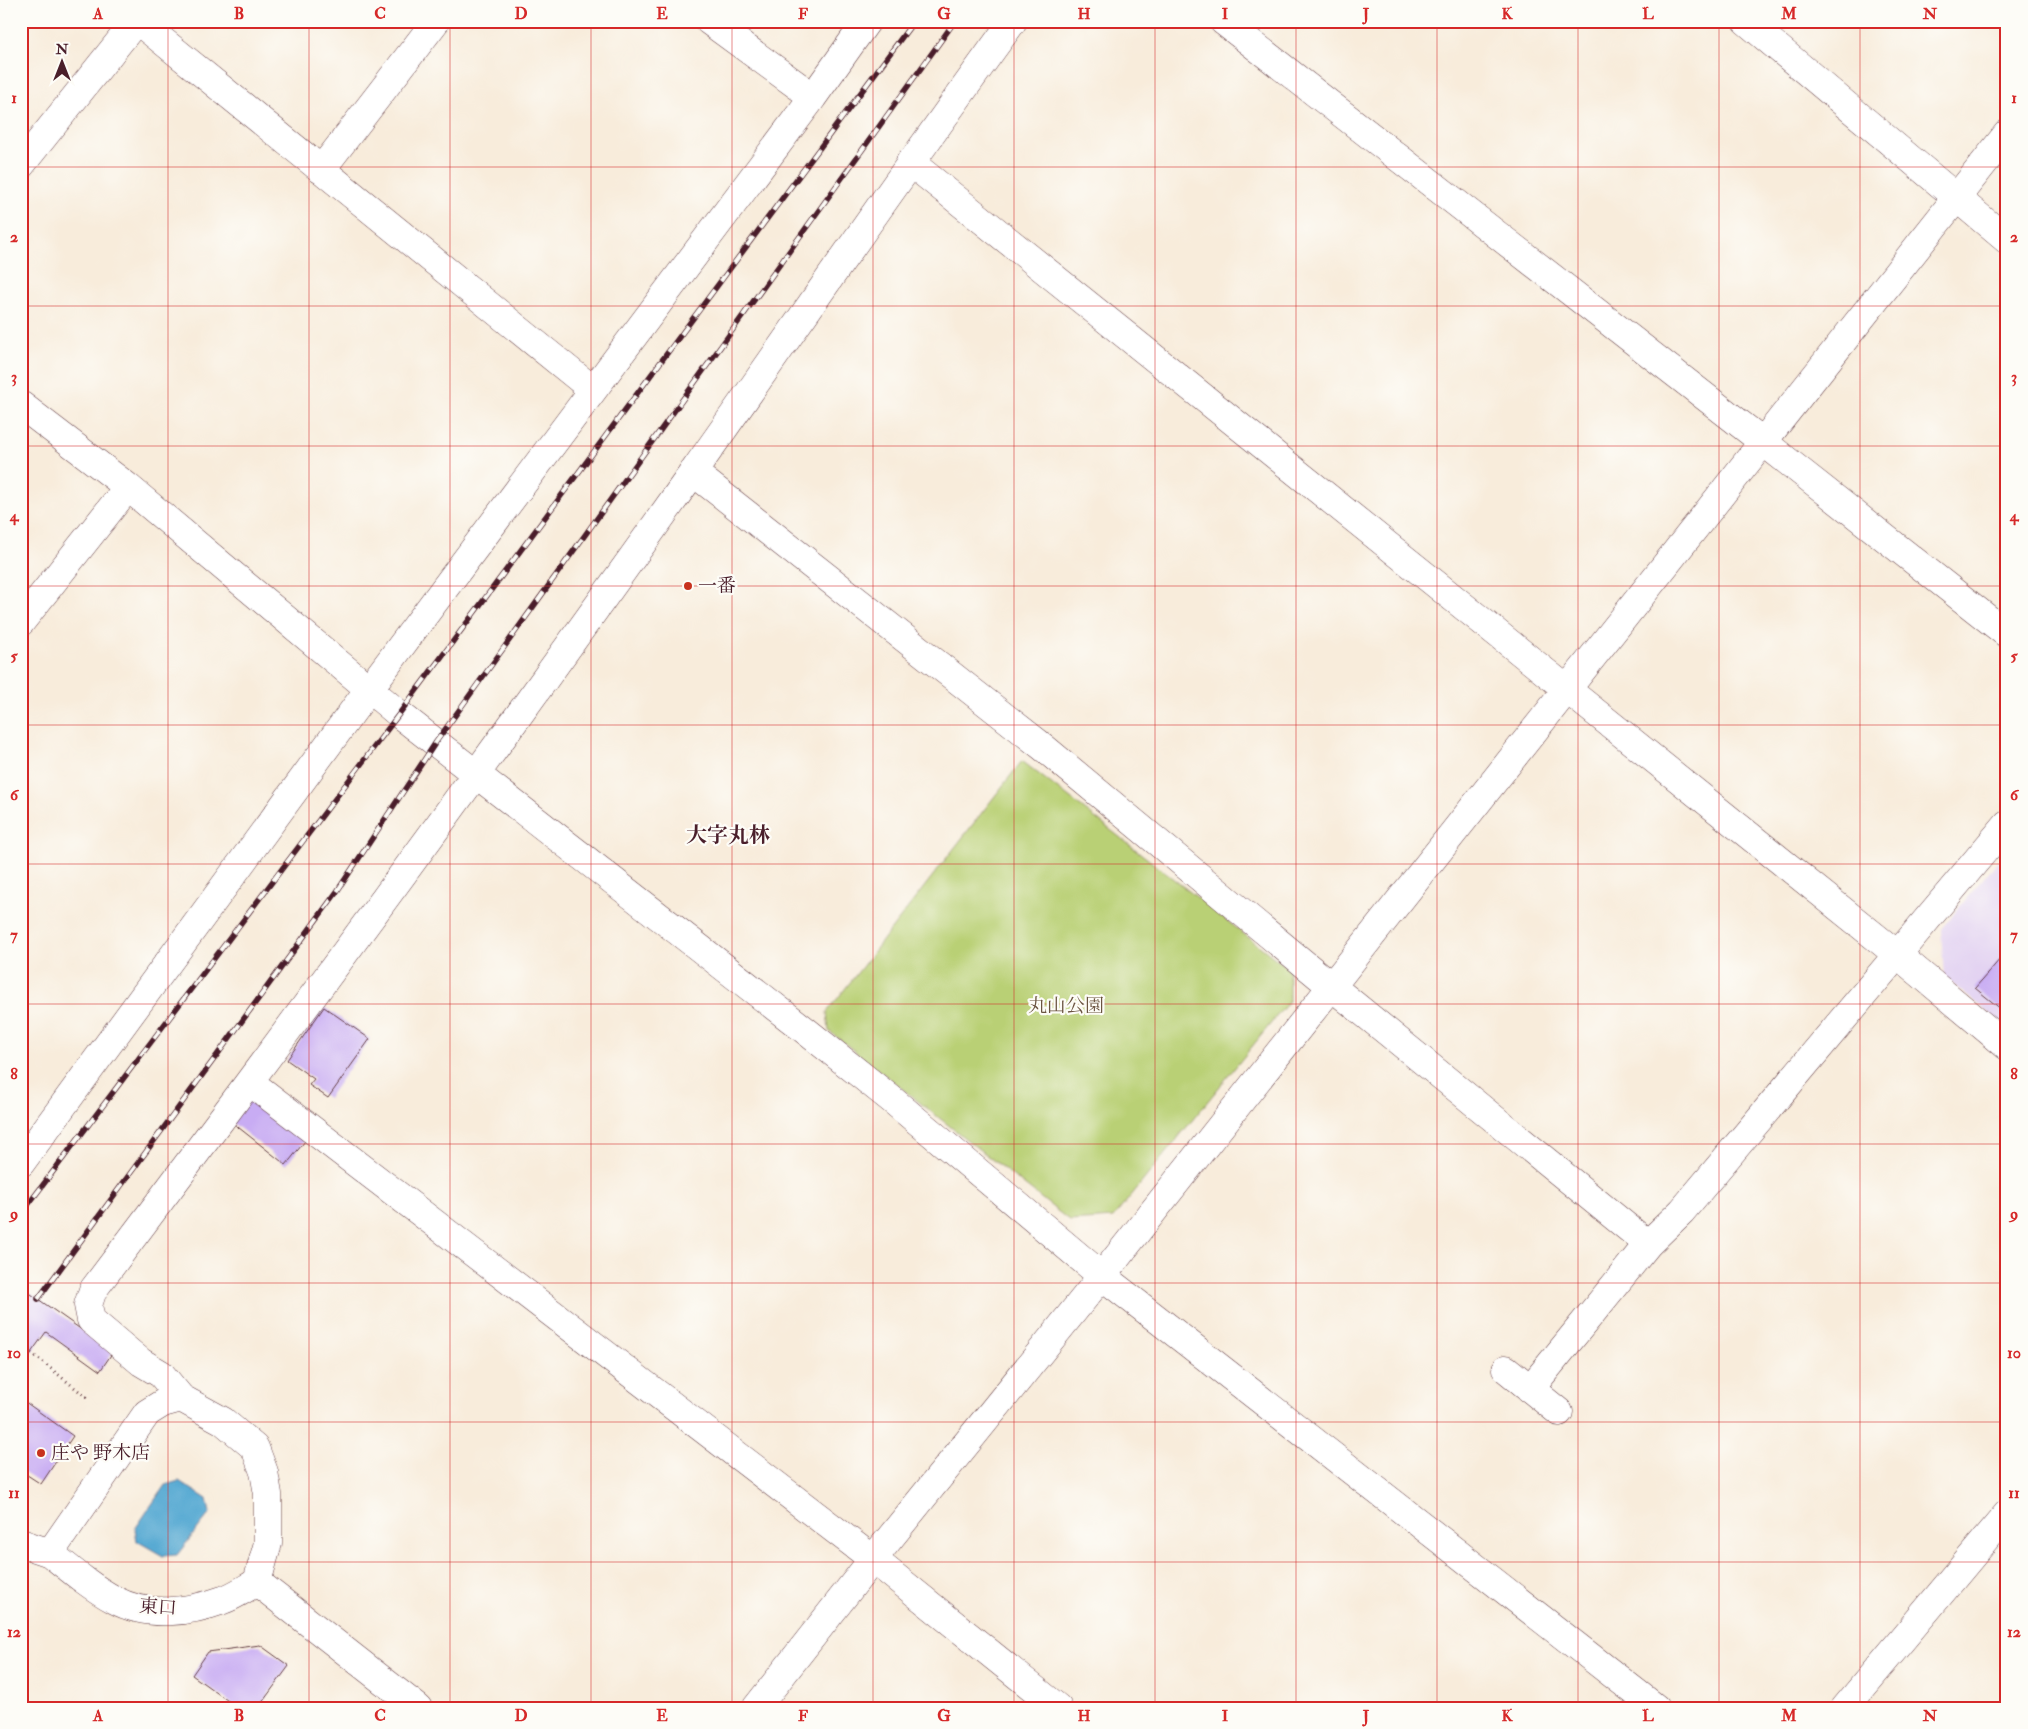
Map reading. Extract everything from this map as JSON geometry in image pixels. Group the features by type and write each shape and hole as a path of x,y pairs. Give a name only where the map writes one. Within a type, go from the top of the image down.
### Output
{"street":[{"path":"21,165 137,21 592,389"},
{"path":"321,170 436,21"},
{"path":"709,21 813,97"},
{"path":"21,1163 369,688 813,97 867,21"},
{"path":"418,1708 257,1582 268,1542 268,1494 264,1472 255,1448 223,1421 181,1398 161,1374 141,1362 90,1320 88,1305 93,1290 250,1082 475,774 693,472 910,162 1013,21"},
{"path":"1223,21 1762,440 2007,634"},
{"path":"1746,21 2007,240"},
{"path":"756,1708 873,1559 1102,1276 1762,440 2007,134"},
{"path":"910,162 1898,955 2007,1046"},
{"path":"21,405 128,487 475,774 891,1099 1102,1276 1656,1708"},
{"path":"693,472 1042,747 1331,986 1648,1244"},
{"path":"21,622 128,487"},
{"path":"1530,1389 1648,1244 1682,1211 2007,824"},
{"path":"250,1082 873,1559 1058,1708"},
{"path":"1506,1369 1559,1412"},
{"path":"21,1543 50,1553 147,1413 163,1403 181,1398"},
{"path":"1845,1708 2007,1514"},
{"name":"東口","path":"50,1553 83,1580 116,1601 142,1609 174,1612 224,1600 257,1582"}],"path":[{"path":"31,1353 89,1399"}],"shaded area":[{"path":"2007,850 2007,1028 1944,977 1941,929"}],"green space":[{"name":"丸山公園","path":"1022,761 1289,969 1289,1001 1113,1218 1070,1221 829,1031 827,1012"}],"water":[{"path":"179,1481 207,1499 210,1513 177,1555 163,1556 137,1541 135,1529 165,1485"}],"building":[{"path":"2007,951 2007,1014 1975,988"},
{"path":"324,1007 370,1039 328,1098 309,1085 314,1079 287,1060"},
{"path":"261,1097 309,1136 286,1165 229,1120 243,1102"},
{"path":"21,1287 113,1352 100,1371 46,1332 25,1361 21,1358"},
{"name":"庄や 野木店","path":"21,1399 73,1436 41,1484 21,1471"},
{"path":"260,1645 289,1666 258,1708 238,1708 192,1675 208,1652"}],"railway":[{"path":"21,1214 399,714 914,21"},
{"path":"38,1299 336,893 436,742 955,21"}],"place":[{"name":"一番","path":"688,586"},
{"name":"庄や 野木店","path":"41,1453"}],"district":[{"name":"大字丸林","path":"728,835"}]}
